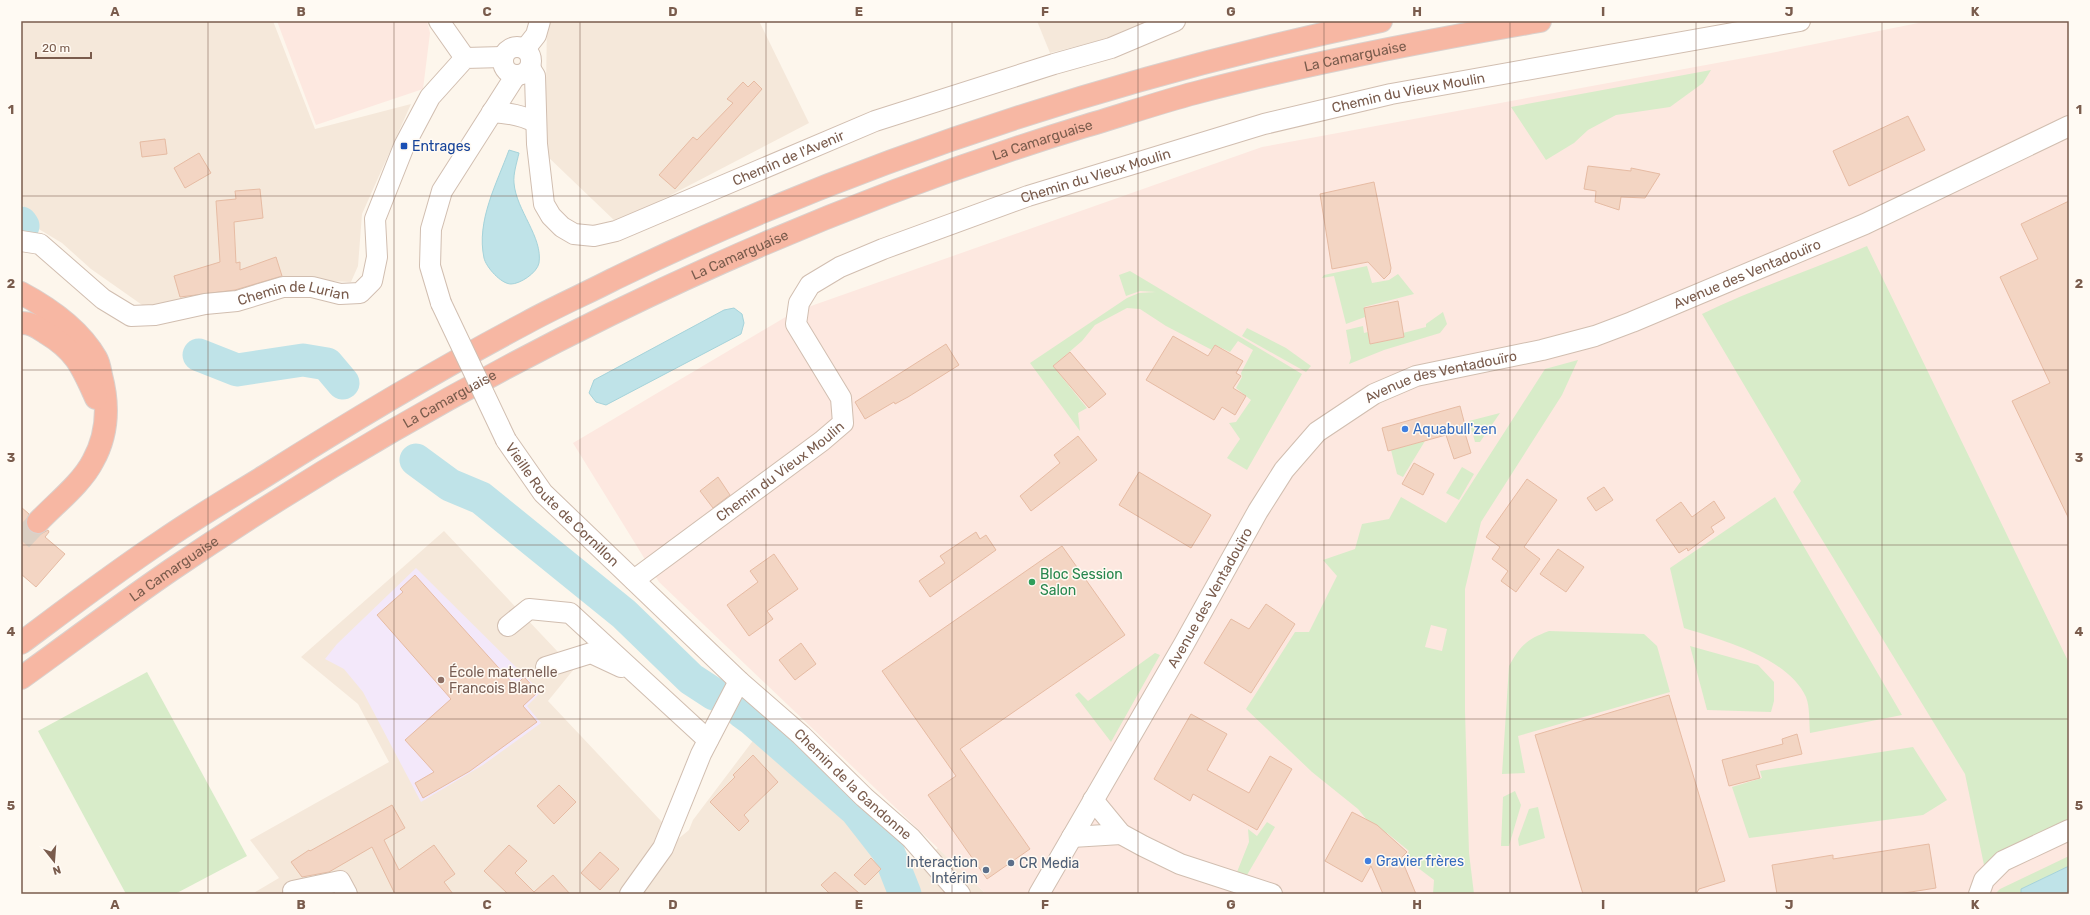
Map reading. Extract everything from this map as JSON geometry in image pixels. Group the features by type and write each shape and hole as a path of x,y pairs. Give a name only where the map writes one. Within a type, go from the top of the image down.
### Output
{"highway":[{"name":"La Camarguaise","path":"21,643 164,539 409,387 529,321 666,254 769,209 874,168 980,130 1153,76 1314,35 1381,21"},
{"name":"La Camarguaise","path":"21,678 173,569 304,485 425,413 548,346 686,279 782,235 878,196 992,155 1191,94 1307,65 1416,43 1540,21"},
{"path":"21,293 44,305 72,329 96,358 104,388 107,421 102,441 93,462 86,472 38,522"},
{"path":"21,322 32,323 64,344 82,368 107,421"}],"street":[{"path":"439,21 465,58 504,57"},
{"path":"525,49 536,35 540,21"},
{"name":"Chemin de l'Avenir","path":"523,72 535,76 537,144 544,204 551,216 574,234 594,236 616,231 874,121 1054,64 1111,48 1175,21"},
{"name":"Chemin du Vieux Moulin","path":"634,580 822,442 843,423 841,398 796,324 799,302 810,285 840,267 883,249 1028,196 1264,124 1391,94 1800,21"},
{"path":"512,47 525,49 531,55 523,72 505,69 504,57 512,47"},
{"name":"Chemin de Lurian","path":"21,241 40,244 104,299 131,316 155,316 205,304 237,301 282,287 312,287 340,294 360,294 372,281 376,258 375,219 404,146 430,97 465,58"},
{"name":"Vieille Route de Cornillon","path":"523,72 492,112 442,191 431,229 430,266 442,303 506,440 543,493 739,682"},
{"path":"492,112 507,112 526,117 536,123"},
{"name":"Avenue des Ventadouïro","path":"1039,894 1184,644 1258,511 1284,470 1317,432 1374,394 1416,376 1542,350 1595,336 1632,322 1865,224 2069,126"},
{"path":"508,626 529,609 570,613 705,747"},
{"path":"546,667 592,653 622,667 705,747"},
{"path":"630,894 663,848 705,747 739,682"},
{"name":"Chemin de la Gandonne","path":"739,682 801,735 864,796 911,838 960,894"},
{"path":"1093,800 1121,834 1180,864 1272,894"},
{"path":"1979,894 1984,880 2003,861 2069,830"},
{"path":"1072,837 1121,834"},
{"path":"293,891 340,881 347,894"}],"shaded area":[{"path":"21,21 273,21 315,129 411,104 362,214 358,266 351,282 287,279 238,298 145,307 91,269 62,243 37,228 21,202"},
{"path":"277,21 427,21 430,33 423,89 316,125"},
{"path":"547,21 759,21 809,123 617,223 545,154"},
{"path":"1037,21 1159,21 1138,31 1050,53"},
{"path":"1928,21 2069,21 2069,894 986,894 659,582 573,443 794,312 1262,147 1771,53"},
{"path":"444,531 574,669 548,701 678,839 689,830 693,820 755,738 920,864 938,848 986,894 252,894 279,878 250,840 389,762 358,704 301,657"},
{"name":"École maternelle Francois Blanc","path":"416,568 541,692 527,706 541,723 483,765 421,802 363,692 344,669 325,659 337,644"}],"green space":[{"path":"1711,70 1703,83 1670,107 1616,115 1588,130 1574,143 1546,160 1511,107"},
{"path":"1867,246 2069,663 2069,821 1999,855 1984,865 1965,774 1793,492 1801,481 1702,314 1742,296"},
{"path":"1367,266 1372,283 1389,280 1398,274 1414,294 1364,307 1365,317 1346,324 1334,276 1322,278 1324,275"},
{"path":"1130,271 1302,374 1247,470 1227,458 1240,439 1229,423 1236,422 1251,400 1236,388 1242,377 1241,373 1253,350 1238,341 1230,352 1215,345 1212,350 1166,326 1140,309 1127,308 1095,325 1082,341 1053,366 1087,408 1078,413 1080,431 1030,363 1127,298 1139,293 1156,292 1140,291 1126,296 1119,275"},
{"path":"1443,312 1447,324 1440,333 1384,350 1349,364 1351,358 1346,330 1363,326 1364,333 1368,332 1370,344 1404,337 1403,333 1426,327 1426,324"},
{"path":"1247,328 1286,348 1311,366 1306,372 1242,336"},
{"path":"1578,360 1562,395 1481,522 1465,589 1465,711 1469,853 1474,894 1433,894 1434,880 1405,858 1409,851 1387,833 1381,837 1358,809 1312,772 1246,709 1295,632 1309,632 1337,576 1323,560 1355,549 1362,524 1389,519 1401,497 1446,523 1545,369","holes":["1431,625 1447,629 1442,651 1425,647"]},
{"path":"1500,413 1480,442 1475,442 1469,421"},
{"path":"1425,441 1403,477 1397,474 1391,450"},
{"path":"1462,467 1474,474 1459,500 1446,493"},
{"path":"1775,497 1902,715 1810,733 1809,710 1806,697 1797,683 1785,671 1752,652 1716,638 1684,628 1670,568"},
{"path":"1549,631 1644,634 1657,646 1670,692 1518,736 1525,773 1502,774 1509,666 1525,644 1535,637"},
{"path":"1690,646 1758,665 1774,682 1774,701 1771,712 1707,710"},
{"path":"1155,653 1160,655 1111,742 1075,695 1079,692 1088,701"},
{"path":"147,672 247,856 175,894 126,894 38,731"},
{"path":"1913,747 1947,800 1923,815 1749,838 1732,787 1762,778 1760,771"},
{"path":"1515,791 1521,805 1509,846 1501,846 1503,797"},
{"path":"1538,807 1545,838 1519,846 1518,839 1529,809"},
{"path":"1267,822 1275,827 1247,875 1237,872 1249,842 1248,829 1257,836"},
{"path":"2069,856 2069,866 2021,889 2021,894 1995,894 2000,889"}],"water":[{"path":"509,150 519,153 514,176 516,193 537,243 539,253 538,267 532,274 515,284 507,283 494,274 485,262 482,244 485,216 489,202"},
{"path":"734,308 742,314 744,323 741,334 606,405 596,402 589,393 594,380 724,310"},
{"path":"2069,866 2069,894 2021,894 2021,889"}],"building":[{"path":"754,81 762,89 675,189 659,175 693,137 697,140 733,103 727,99 743,82 748,87"},
{"path":"1908,116 1925,150 1849,186 1833,151"},
{"path":"165,139 167,154 142,157 140,142"},
{"path":"199,153 211,173 185,188 174,168"},
{"path":"1588,166 1631,171 1631,168 1660,174 1645,198 1621,197 1619,210 1595,202 1596,191 1584,189"},
{"path":"1374,182 1391,268 1390,273 1384,279 1368,262 1332,269 1320,194"},
{"path":"260,189 263,218 234,222 236,263 240,262 240,270 276,257 282,276 235,290 180,297 174,276 220,262 216,201 236,199 235,191"},
{"path":"2069,201 2069,519 2012,401 2050,383 2000,277 2038,259 2021,224"},
{"path":"1398,301 1404,337 1370,344 1364,308"},
{"path":"1173,336 1208,356 1215,345 1243,361 1236,373 1241,376 1233,388 1246,396 1235,415 1222,407 1214,420 1146,380"},
{"path":"946,344 959,365 908,397 895,404 894,402 865,419 855,402"},
{"path":"1070,352 1106,394 1089,408 1053,366"},
{"path":"1460,406 1466,429 1464,430 1471,453 1454,459 1446,435 1388,451 1382,428"},
{"path":"1078,436 1097,460 1031,511 1020,496 1060,463 1054,455"},
{"path":"1414,463 1434,474 1423,495 1402,484"},
{"path":"1139,472 1211,515 1191,548 1119,505"},
{"path":"718,477 730,495 713,508 700,491"},
{"path":"1527,479 1557,500 1524,547 1540,559 1516,592 1501,581 1508,571 1492,559 1500,547 1486,537"},
{"path":"1604,487 1613,500 1596,511 1587,498"},
{"path":"1714,501 1725,518 1711,527 1714,532 1688,551 1687,548 1679,553 1656,520 1681,502 1692,517"},
{"path":"21,507 29,514 26,525 29,531 34,534 41,534 48,530 49,532 45,537 65,554 36,587 21,574"},
{"path":"976,532 980,539 986,535 996,550 930,597 919,581 945,563 940,556"},
{"path":"1062,546 1125,635 960,749 1030,849 987,879 928,795 956,776 882,671"},
{"path":"1558,549 1584,567 1566,592 1540,574"},
{"path":"774,554 798,589 767,611 773,619 749,636 727,605 758,582 750,571"},
{"path":"415,575 515,686 524,677 538,692 523,706 537,722 470,771 423,798 415,783 434,772 405,740 451,699 377,615 403,592 400,589"},
{"path":"1266,604 1295,624 1251,693 1204,663 1231,619 1249,629"},
{"path":"801,643 816,664 795,680 779,660"},
{"path":"1669,695 1725,881 1699,889 1696,894 1583,894 1535,735"},
{"path":"1191,714 1227,734 1207,770 1249,793 1270,756 1292,769 1257,830 1193,794 1190,801 1154,779"},
{"path":"1797,734 1802,754 1756,765 1760,778 1729,786 1722,760 1783,744 1782,739"},
{"path":"753,755 778,782 744,815 749,821 739,831 710,802 735,777 733,775"},
{"path":"559,785 576,802 554,824 537,806"},
{"path":"392,805 405,828 384,840 399,870 434,845 455,874 444,882 453,894 395,894 372,847 329,872 302,877 291,862 309,850 310,851"},
{"path":"1352,812 1377,825 1407,852 1401,858 1416,894 1383,894 1371,866 1362,882 1325,861"},
{"path":"1929,844 1936,888 1898,894 1777,894 1772,865 1833,855 1833,859"},
{"path":"509,845 527,861 515,873 534,892 553,875 570,894 508,894 484,871"},
{"path":"600,852 619,869 600,890 581,873"},
{"path":"871,858 881,869 865,885 854,875"},
{"path":"835,872 860,894 830,894 821,885"}],"waterway":[{"path":"199,355 237,370 303,360 327,364 343,383"},
{"path":"416,460 450,485 481,498 624,614 691,679 714,694"},
{"path":"742,712 856,810 888,851 905,894"}],"tunnel":[{"path":"21,540 38,522"}],"place":[{"name":"Entrages","path":"404,146"},
{"name":"Aquabull'zen","path":"1405,429"},
{"name":"Bloc Session Salon","path":"1032,582"},
{"name":"École maternelle Francois Blanc","path":"441,680"},
{"name":"Gravier frères","path":"1368,861"},
{"name":"CR Media","path":"1011,863"},
{"name":"Interaction Intérim","path":"986,870"}]}
